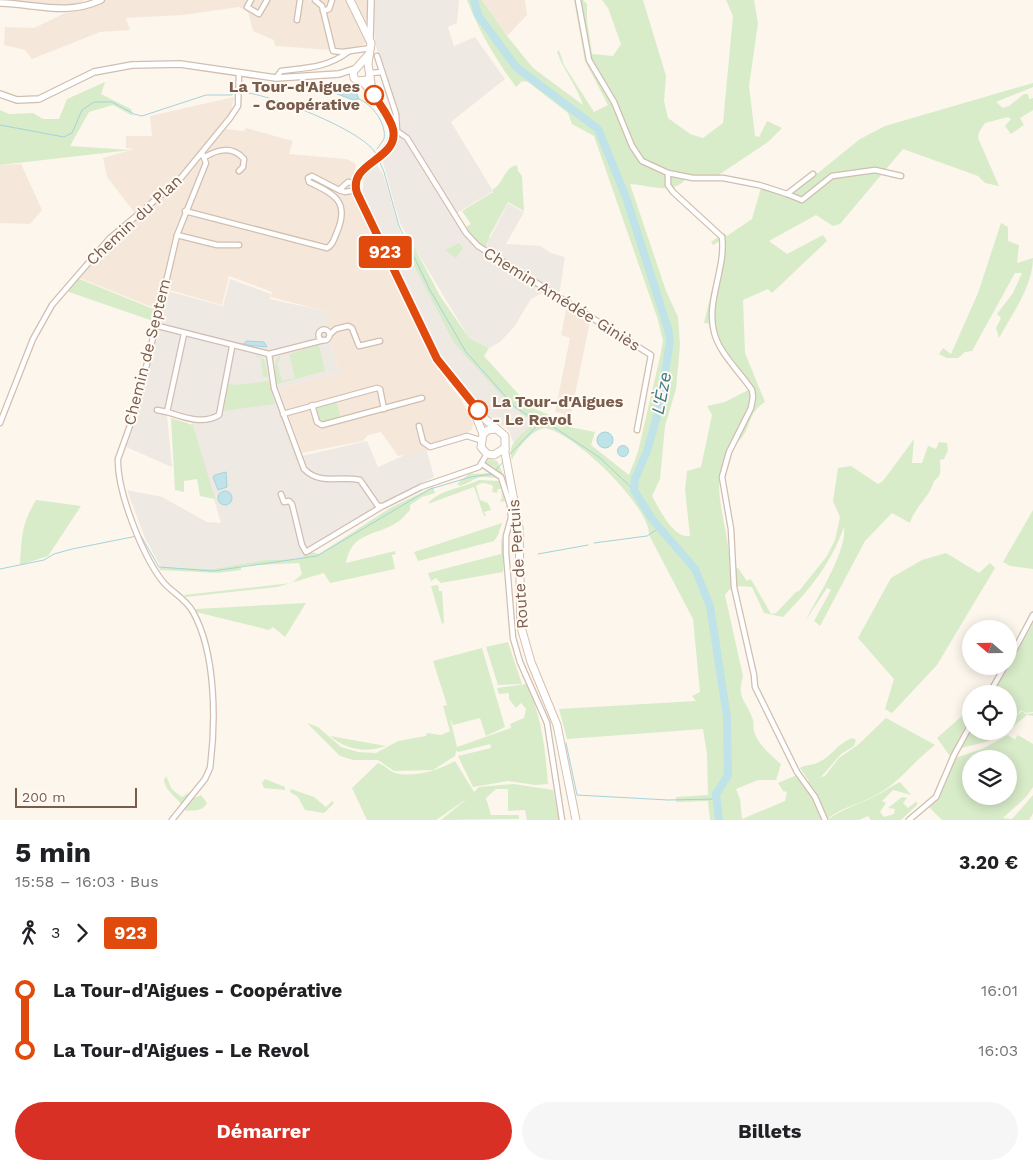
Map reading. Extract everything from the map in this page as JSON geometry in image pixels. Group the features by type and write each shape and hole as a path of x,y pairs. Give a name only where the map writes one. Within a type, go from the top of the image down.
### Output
{"main road":[{"path":"350,0 364,28 370,48 368,75 372,91 395,132 390,146 361,171 356,186 437,359 468,398 496,429 505,436 505,448 491,454 482,450 481,437 468,398"},
{"path":"368,75 354,78 357,67 370,48"},
{"path":"357,67 368,75"},
{"path":"481,437 488,430 496,429"},
{"name":"Route de Pertuis","path":"505,448 518,528 519,597 522,633 531,662 557,725 576,820"},
{"name":"Route de Pertuis","path":"491,454 503,465 510,481"}],"street":[{"path":"0,3 9,2 59,10 101,0"},
{"path":"251,0 247,7 259,14 267,0"},
{"path":"296,20 300,0"},
{"path":"315,0 321,4 332,50 336,52 349,52 370,48 371,0"},
{"path":"323,10 329,9 332,0"},
{"path":"578,0 589,60 614,102 632,146 642,161 668,173 693,178 732,180 759,185 802,200 832,176 876,170 902,176"},
{"path":"364,28 370,21"},
{"path":"276,78 281,71 324,65 349,52"},
{"path":"377,56 396,114 395,132"},
{"path":"0,94 25,101 39,99 94,72 132,65 180,64 276,78 339,74 357,67"},
{"path":"368,75 382,72"},
{"name":"Chemin du Plan","path":"0,423 33,339 52,305 104,244 180,179 203,155 236,110 239,101 239,74"},
{"path":"339,74 354,78"},
{"name":"Chemin Amédée Giniès","path":"395,132 407,138 466,233 478,246 651,356 637,430"},
{"path":"203,155 230,150 244,159 243,167 239,171"},
{"name":"Chemin de Septem","path":"172,820 205,779 210,768 214,694 203,634 191,608 164,583 157,573 134,527 118,468 121,449 137,406 154,325 177,236 185,211 205,166 203,155"},
{"path":"668,173 668,184 673,192 722,237 723,254 712,308 714,333 724,352 752,390 753,397 751,408 729,452 722,477 732,529 734,587 752,665 755,688 797,772 815,797 825,820"},
{"path":"787,194 814,174"},
{"path":"185,211 328,248 332,244 342,220 342,212 334,195 309,182 308,179 312,176 345,192 356,186"},
{"path":"340,190 348,182 356,186"},
{"path":"177,236 217,245 239,245"},
{"path":"154,325 269,354 324,340 336,329 348,326 352,328 358,346 380,341"},
{"path":"324,340 319,336 320,331 327,330 330,334"},
{"path":"167,412 184,334"},
{"path":"157,410 192,419 214,418 218,415 232,346"},
{"path":"269,354 274,388 300,463 306,471 325,480 360,480 376,504 383,506"},
{"path":"282,414 378,388 380,389 384,409"},
{"path":"312,405 320,425 422,398"},
{"path":"419,426 422,442 430,447 467,436 481,437"},
{"path":"281,494 284,502 289,501 292,504 303,549 309,552 383,506 421,487 482,464 491,454"},
{"path":"482,464 501,477 510,505 511,514 506,536 506,553 513,638 520,662 548,727 562,820"},
{"path":"1018,643 1033,615"},
{"path":"909,820 936,797 962,740"}],"shaded area":[{"path":"12,0 85,0 74,6 59,8"},
{"path":"106,0 309,0 321,7 330,50 275,46 274,40 253,31 248,12 239,7 183,15 126,18 130,30 100,32 32,59 25,50 4,45 5,27 34,28 65,13 88,9"},
{"path":"318,0 368,0 368,15 364,34 367,43 348,50 332,46 323,7"},
{"path":"374,0 459,0 457,23 448,27 454,46 475,37 505,79 451,122 493,191 452,216 468,240 483,252 508,203 524,212 506,244 540,246 551,253 565,257 559,296 546,289 531,299 514,327 500,342 489,348 469,338 401,225 396,210 382,158 396,143 400,125 375,43"},
{"path":"482,0 525,0 527,15 507,36"},
{"path":"234,97 231,112 184,170 135,213 107,177 103,158 134,149 126,148 126,136 152,136 150,116"},
{"path":"246,128 293,141 289,154 346,159 355,163 357,193 354,197 397,277 447,382 461,399 473,423 472,430 450,440 429,445 427,451 398,456 381,432 368,435 363,441 302,453 279,389 340,372 326,326 328,312 271,297 272,292 229,276 222,305 166,289 185,217 210,161 207,150 225,129 244,131"},
{"path":"199,159 204,164 174,232 157,309 77,277 105,246 182,181"},
{"path":"375,163 383,174 405,248 512,407 534,423 513,442 509,430 487,417 436,349 362,198 364,173"},
{"path":"21,164 42,210 30,224 0,223 0,165"},
{"path":"230,279 271,294 270,299 329,312 326,326 340,372 279,389 302,456 367,441 378,467 407,454 427,451 434,477 378,506 338,530 307,556 299,559 265,560 212,569 161,567 145,538 127,490 162,497 207,522 221,523 189,414 173,410 167,416 172,467 126,447 142,404 155,332 167,291 223,306"},
{"path":"567,306 590,321 569,424 562,419 564,414 555,412 570,338 561,335"}],"green space":[{"path":"467,0 482,0 507,36 533,68 583,105 560,59 557,52 559,50 564,65 594,112 608,105 585,61 574,0 583,0 587,4 587,21 592,54 613,56 621,44 608,8 602,0 643,0 666,76 664,101 668,118 690,134 703,138 723,123 733,16 726,0 754,0 758,23 749,86 755,136 759,137 767,121 782,128 768,142 717,176 688,175 683,182 670,188 630,184 666,291 678,317 680,345 676,389 665,426 660,479 652,496 667,522 684,536 690,536 685,490 687,471 701,467 712,415 707,406 725,402 752,388 721,345 714,324 704,323 722,248 720,241 713,245 711,242 724,233 727,236 752,219 761,188 781,195 792,194 860,139 885,126 1033,83 1033,87 996,102 1003,108 1009,106 1024,94 1028,94 1029,99 1033,98 1033,110 1020,118 1024,125 1011,134 1005,126 1011,119 1008,117 985,123 979,132 978,138 999,186 985,183 978,176 903,149 840,224 833,226 816,215 769,241 787,254 823,235 827,241 772,293 768,289 743,300 745,353 765,402 756,410 743,436 727,454 721,467 719,481 720,496 729,555 729,569 738,568 747,581 750,579 752,581 771,614 776,613 799,591 827,556 835,540 840,517 833,501 838,468 851,466 878,484 883,481 914,439 912,463 922,463 928,446 936,449 939,442 947,443 948,450 944,459 940,460 939,476 934,481 910,523 892,513 865,541 820,626 814,621 831,590 827,588 806,620 841,549 844,527 826,565 783,617 764,613 752,587 733,587 725,595 743,676 741,690 743,700 751,713 756,736 765,749 781,764 776,780 758,780 736,789 740,799 742,819 785,801 787,792 783,791 778,783 797,775 816,799 823,820 710,820 708,801 676,802 676,797 708,795 707,754 703,729 567,739 559,709 696,701 692,696 700,692 693,619 649,535 646,522 637,506 624,489 590,456 557,432 544,428 534,433 525,441 512,460 511,448 513,443 534,423 512,407 454,343 405,248 409,237 440,296 469,338 489,348 484,356 530,407 559,419 569,427 595,432 591,445 629,475 638,452 663,341 658,320 594,136 572,124 568,113 528,82 522,81 516,87 488,45"},
{"path":"105,82 101,94 131,109 133,116 113,105 89,112 70,146 131,150 0,165 0,110 9,114 33,113 43,119 59,119 67,99"},
{"path":"517,165 518,171 522,176 524,211 508,202 485,247 482,246 464,228 471,224 462,211 493,192 493,189 497,187 509,169"},
{"path":"1001,223 1008,227 1008,241 1019,245 1017,263 1033,258 1030,279 1026,289 999,338 996,328 1001,318 997,314 1013,293 1022,273 1015,273 972,351 965,352 958,358 947,358 939,354 943,348 951,354 978,293"},
{"path":"459,243 463,248 456,258 445,250"},
{"path":"77,278 156,310 153,321 69,292 67,289"},
{"path":"319,345 325,371 277,384 275,369 277,359 280,356 280,360 277,362 282,381 295,378 289,354"},
{"path":"256,355 264,359 268,377 263,377 261,358 256,357"},
{"path":"269,381 275,404 224,411 228,384 237,385"},
{"path":"336,400 341,418 320,422 316,406"},
{"path":"171,418 193,425 215,499 200,496 197,479 184,481 184,492 175,490"},
{"path":"488,459 497,461 504,476 486,463"},
{"path":"492,473 496,478 479,477 460,486 457,484 469,474"},
{"path":"479,480 499,481 505,501 500,502 502,498 501,489 498,489 497,493 492,492 493,486 484,483 478,484 476,486 480,500 488,503 491,510 484,512 486,515 484,516 474,487 428,504 432,499 444,492"},
{"path":"433,487 435,493 422,497 410,505 410,510 399,521 360,539 349,552 346,563 395,551 396,554 392,555 395,569 330,583 324,573 293,582 302,574 299,563 241,566 241,570 218,573 159,570 161,567 212,569 265,560 299,559 311,552 319,554 390,508"},
{"path":"36,500 81,506 48,556 20,565 23,531 27,517"},
{"path":"1033,510 1033,569 1010,566 1003,562"},
{"path":"502,523 494,541 418,561 414,552"},
{"path":"505,532 503,572 441,583 436,578 431,581 428,573 501,554 501,541"},
{"path":"946,553 979,573 990,563 995,568 964,620 962,620 962,623 937,665 892,713 885,709 894,679 858,638 891,578 922,560"},
{"path":"289,583 277,587 186,597 184,595"},
{"path":"438,585 439,591 442,591 444,622 442,624 431,586"},
{"path":"306,603 285,637 273,627 269,630 196,612 196,609"},
{"path":"1033,623 1033,712 1026,713 1021,710 1017,715 1017,685 997,685 1003,675 1018,675 1018,649"},
{"path":"508,642 522,684 498,685 486,647"},
{"path":"482,648 505,727 486,736 480,718 453,725 450,718 457,747 511,728 510,724 524,718 526,709 521,703 516,708 509,699 509,693 499,694 497,688 527,684 542,733 548,784 535,785 508,781 473,787 458,756 491,748 490,744 459,752 456,751 455,756 433,770 394,771 378,760 353,760 340,756 307,723 318,727 341,747 358,752 376,753 398,741 426,736 427,733 441,735 450,731 443,706 447,705 433,661"},
{"path":"1022,711 1026,714 1033,713 1033,716 1027,715 1017,723 1017,716"},
{"path":"962,716 962,733 950,756 937,738"},
{"path":"886,718 935,745 884,790 839,811 827,819 808,781 825,776 839,758 859,744"},
{"path":"1018,735 1033,744 1033,787 1026,797 1003,818 1012,819 1033,795 1033,813 1029,820 942,820 929,807 945,785 955,758 962,756 962,805 1017,805 1017,750 979,750 999,740 1017,741"},
{"path":"330,736 386,746 364,750 356,749 336,741"},
{"path":"852,738 856,740 854,746 841,754 821,777 809,781 800,768 823,760"},
{"path":"965,740 990,740 986,742 961,748"},
{"path":"455,761 474,792 479,787 514,784 553,790 559,820 527,820 525,810 508,811 508,789 496,789 486,798 491,815 519,815 519,819 441,820 468,798 436,820 367,820 352,788 378,763 395,773 418,774 434,770"},
{"path":"166,776 174,791 182,797 190,792 192,799 201,795 207,803 205,806 198,810 186,811 167,789 164,780"},
{"path":"265,779 285,787 285,790 264,788 262,783"},
{"path":"900,782 911,795 893,790 882,801 886,803 880,812 884,817 894,814 895,809 888,808 902,797 907,798 903,803 908,808 917,801 917,805 901,820 871,820 868,816 859,820 827,820 839,813"},
{"path":"291,789 314,797 326,807 332,801 334,803 324,813 305,810 298,797 290,792"}],"water":[{"path":"337,88 357,94 359,99 353,100 332,92"},
{"path":"246,341 264,342 267,347 236,344 244,344"},
{"path":"602,432 608,432 613,437 611,446 602,448 597,443 597,437"},
{"path":"623,445 629,451 623,457 617,451"},
{"path":"226,472 227,487 218,490 213,477"},
{"path":"222,491 228,491 232,498 228,505 222,505 218,501 218,495"}],"waterway":[{"name":"L'Èze","path":"474,0 478,15 516,67 598,129 626,197 668,329 670,340 660,406 647,451 635,479 634,490 652,519 695,569 710,606 727,717 728,775 716,794 719,820"},
{"path":"0,125 64,137 72,133 82,110 94,102 112,102 134,114 142,116 206,95 231,95 236,92"},
{"path":"240,92 270,98 314,114 354,135 368,145 376,154"},
{"path":"359,99 369,105 381,121 384,139 377,149"},
{"path":"379,160 399,226 430,290 466,352 515,407 540,423 552,426 599,457 634,490"},
{"path":"508,456 540,423"},
{"path":"495,471 504,461"},
{"path":"141,536 159,567 213,571 317,556 430,489 471,477 492,474"},
{"path":"594,543 647,536 659,528"},
{"path":"0,569 44,560 54,554 72,549 137,536"},
{"path":"538,554 588,545"},
{"path":"566,743 577,795 668,800 717,799"}],"bus line":[{"name":"923","path":"374,95 391,123 393,138 388,149 359,174 355,189 437,359 478,410"}],"place":[{"name":"La Tour-d'Aigues - Coopérative","path":"374,95"},
{"name":"La Tour-d'Aigues - Le Revol","path":"478,410"}]}
